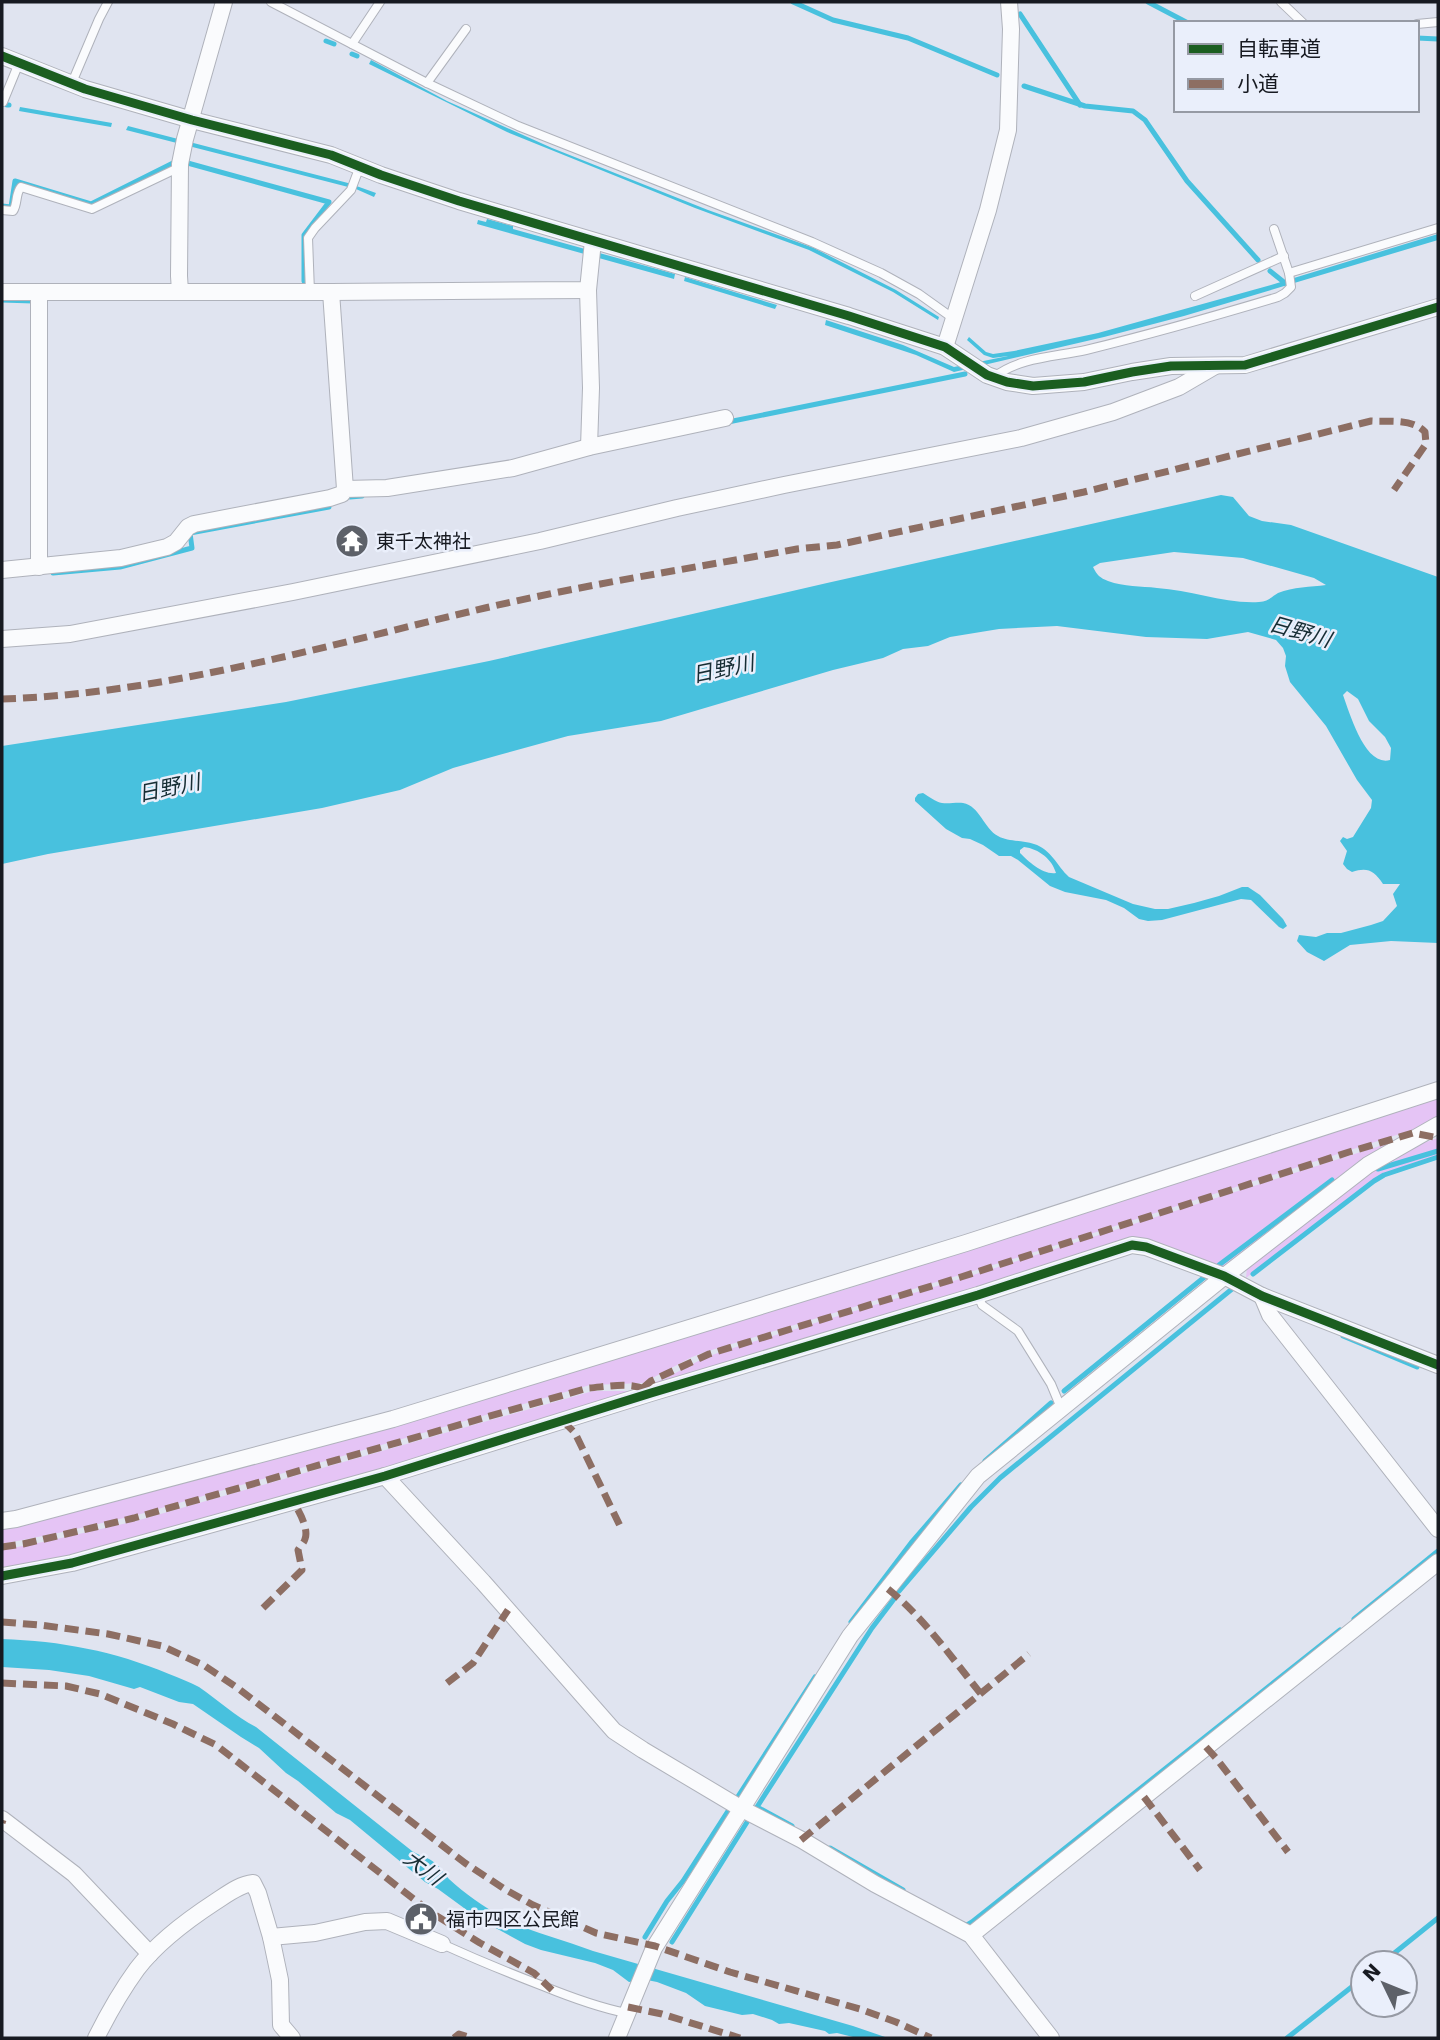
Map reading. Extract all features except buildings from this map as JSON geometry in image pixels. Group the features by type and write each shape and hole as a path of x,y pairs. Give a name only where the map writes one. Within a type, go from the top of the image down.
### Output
{"street":[{"path":"180,291 180,167 224,2"},
{"path":"945,347 988,210 1008,130 1011,29 1009,2"},
{"path":"2,56 71,85 191,120 331,155 592,249 849,316 945,347 973,366 1007,382 1033,386 1084,382 1171,366 1245,365 1438,307"},
{"path":"589,447 589,290 592,249"},
{"path":"2,292 589,290"},
{"path":"39,292 39,567"},
{"path":"2,570 121,558 167,547 194,524 342,494 345,489 331,292"},
{"path":"2,639 70,634 293,593 540,541 784,485 1021,438 1113,412 1179,387 1216,366"},
{"path":"345,489 387,488 513,468 589,447 726,418"},
{"path":"2,1521 393,1419 966,1243 1438,1090"},
{"path":"617,2038 654,1948 850,1636 978,1476 1224,1276 1368,1165 1438,1125"},
{"path":"2,1576 72,1563 386,1476 978,1295 1132,1245 1146,1247 1224,1276 1262,1296 1438,1364"},
{"path":"1262,1296 1270,1315 1438,1529"},
{"path":"386,1476 484,1582 614,1731 742,1809 971,1935 1051,2038"},
{"path":"971,1935 1438,1562"},
{"path":"2,1819 74,1874 150,1954"},
{"path":"96,2038 122,1991 150,1954 202,1910 229,1893 253,1883 271,1937 280,1980 281,2025 292,2038"},
{"path":"271,1937 315,1934 387,1921 442,1944"}],"lane":[{"path":"71,85 108,2"},
{"path":"271,2 518,127 812,242 881,273 954,318"},
{"path":"352,44 380,2"},
{"path":"1281,2 1301,21"},
{"path":"1419,24 1438,22"},
{"path":"428,83 466,29"},
{"path":"3,102 19,63"},
{"path":"310,292 308,238 353,186 360,166"},
{"path":"2,210 13,211 21,187 92,209 180,167"},
{"path":"1289,273 1438,228"},
{"path":"994,377 1014,364 1083,351 1278,297 1290,287 1289,273 1274,229"},
{"path":"1195,296 1284,256"},
{"path":"978,1295 982,1305 1017,1331 1051,1384 1062,1408"},
{"path":"442,1944 484,1963 603,2008 628,2008"}],"shaded area":[{"path":"1438,1098 1438,1118 1415,1129 1016,1258 705,1352 643,1383 590,1385 137,1515 2,1544 2,1525 847,1289"},
{"path":"1405,1138 1222,1270 1143,1243 650,1387 650,1384 706,1357 733,1348"},
{"path":"1438,1138 1438,1156 1383,1174 1373,1180 1246,1278 1247,1267 1366,1175 1409,1148"},
{"path":"593,1391 635,1391 172,1533 2,1572 2,1550 136,1521"}],"water":[{"path":"371,60 447,101 552,148 708,210 814,248 896,290 939,317 938,320 893,292 809,250 695,208 507,132 369,64"},
{"path":"20,107 112,123 111,127 19,111"},
{"path":"128,126 348,183 376,193 374,197 356,189 126,130"},
{"path":"487,219 513,226 513,229 675,274 674,279 477,224 478,220 486,222"},
{"path":"1438,234 1438,240 1184,316 954,372 916,355 825,325 826,320 903,345 954,367 1008,356 993,358 984,355 967,340 969,337 986,352 993,354 1098,333 1271,285"},
{"path":"685,277 777,305 775,309 684,281"},
{"name":"日野川","path":"1221,495 1233,497 1249,516 1262,521 1291,525 1438,577 1438,943 1391,941 1350,945 1324,961 1307,952 1297,941 1299,935 1316,937 1327,933 1341,933 1383,921 1397,906 1393,894 1400,884 1383,884 1370,871 1352,872 1343,864 1347,851 1340,841 1343,837 1353,837 1371,808 1372,800 1357,780 1326,726 1290,682 1283,648 1276,640 1248,632 1207,639 1146,637 1057,626 999,629 950,637 928,646 903,649 883,658 833,670 661,721 568,736 499,755 453,768 400,790 322,808 2,864 2,746 286,702 489,661","holes":["1174,552 1243,558 1314,578 1326,585 1278,593 1265,601 1246,602 1170,589 1120,584 1103,579 1093,567 1100,563","1347,691 1358,699 1369,721 1385,737 1391,748 1390,760 1381,760 1366,748 1354,726 1343,695"]},
{"path":"923,793 942,803 969,805 993,833 1006,839 1040,846 1069,877 1133,904 1168,909 1248,887 1260,895 1287,926 1283,929 1279,927 1251,900 1241,899 1162,920 1139,919 1106,900 1065,892 1050,886 1011,856 999,856 983,845 946,829 915,801 918,794","holes":["1024,847 1048,859 1056,873 1041,870 1020,853"]},
{"name":"大川","path":"2,1639 45,1642 108,1653 199,1687 256,1727 412,1851 430,1859 468,1895 513,1923 593,1951 888,2038 829,2034 789,2023 779,2024 753,2014 742,2015 705,2006 686,1993 657,1982 629,1982 613,1970 595,1963 525,1944 479,1919 425,1882 350,1820 336,1813 286,1773 259,1748 193,1704 179,1702 140,1687 134,1689 89,1676 2,1667"}],"waterway":[{"path":"793,2 833,20 908,38 997,75"},
{"path":"1148,2 1184,21"},
{"path":"1020,14 1080,105"},
{"path":"1419,38 1438,39"},
{"path":"326,41 334,44"},
{"path":"352,54 357,56"},
{"path":"1024,86 1085,106 1133,111 1145,120 1187,181 1258,260"},
{"path":"184,162 329,202 304,235 304,281"},
{"path":"2,206 11,207 15,181 91,204 173,163"},
{"path":"1270,271 1285,283"},
{"path":"2,300 33,301"},
{"path":"728,422 965,374"},
{"path":"350,497 362,496"},
{"path":"53,573 120,567 192,548 190,533 329,507"},
{"path":"1378,1169 1438,1151"},
{"path":"1253,1274 1374,1181 1384,1175 1438,1157"},
{"path":"1219,1265 1332,1180"},
{"path":"1064,1391 1207,1275"},
{"path":"899,1591 971,1507 1000,1478 1232,1289"},
{"path":"1343,1336 1417,1367"},
{"path":"985,1461 1051,1403"},
{"path":"851,1622 911,1543 961,1485"},
{"path":"1354,1619 1438,1551"},
{"path":"792,1826 757,1807 872,1628 894,1599"},
{"path":"963,1924 972,1922 1340,1630"},
{"path":"737,1798 815,1677"},
{"path":"645,1937 728,1811"},
{"path":"672,1942 749,1819"},
{"path":"830,1848 903,1890"},
{"path":"1399,1949 1438,1918"},
{"path":"1287,2038 1349,1989"}],"marked path":[{"path":"2,699 123,688 245,666 524,599 797,549 837,545 1084,492 1371,421 1407,423 1425,432 1426,444 1394,490"},
{"path":"643,1388 651,1381 709,1354 961,1277 1349,1152 1413,1133 1434,1137 1438,1135"},
{"path":"2,1547 134,1518 588,1388 627,1385 648,1391"},
{"path":"563,1421 575,1433 622,1530"},
{"path":"263,1608 302,1570 298,1550 306,1530 294,1503"},
{"path":"888,1589 926,1625 981,1694"},
{"path":"447,1683 473,1663 508,1610"},
{"path":"2,1622 108,1634 162,1646 205,1666 239,1689 465,1863 533,1905 596,1933 655,1946 730,1972 860,2009 931,2038"},
{"path":"801,1840 1029,1654"},
{"path":"2,1683 66,1686 100,1694 216,1745 429,1911 534,1973 552,1990"},
{"path":"1206,1747 1288,1852"},
{"path":"1144,1797 1200,1870"},
{"path":"628,2007 662,2014 740,2038"},
{"path":"454,2038 459,2034 472,2038"}],"cycle path":[{"path":"2,56 85,89 192,120 331,155 459,201 945,347 987,375 1007,382 1033,386 1084,382 1171,366 1245,365 1438,307"},
{"path":"2,1576 72,1563 385,1476 978,1295 1132,1245 1146,1247 1224,1276 1262,1296 1438,1365"}],"place":[{"name":"東千太神社","path":"352,541"},
{"name":"福市四区公民館","path":"421,1919"}]}
